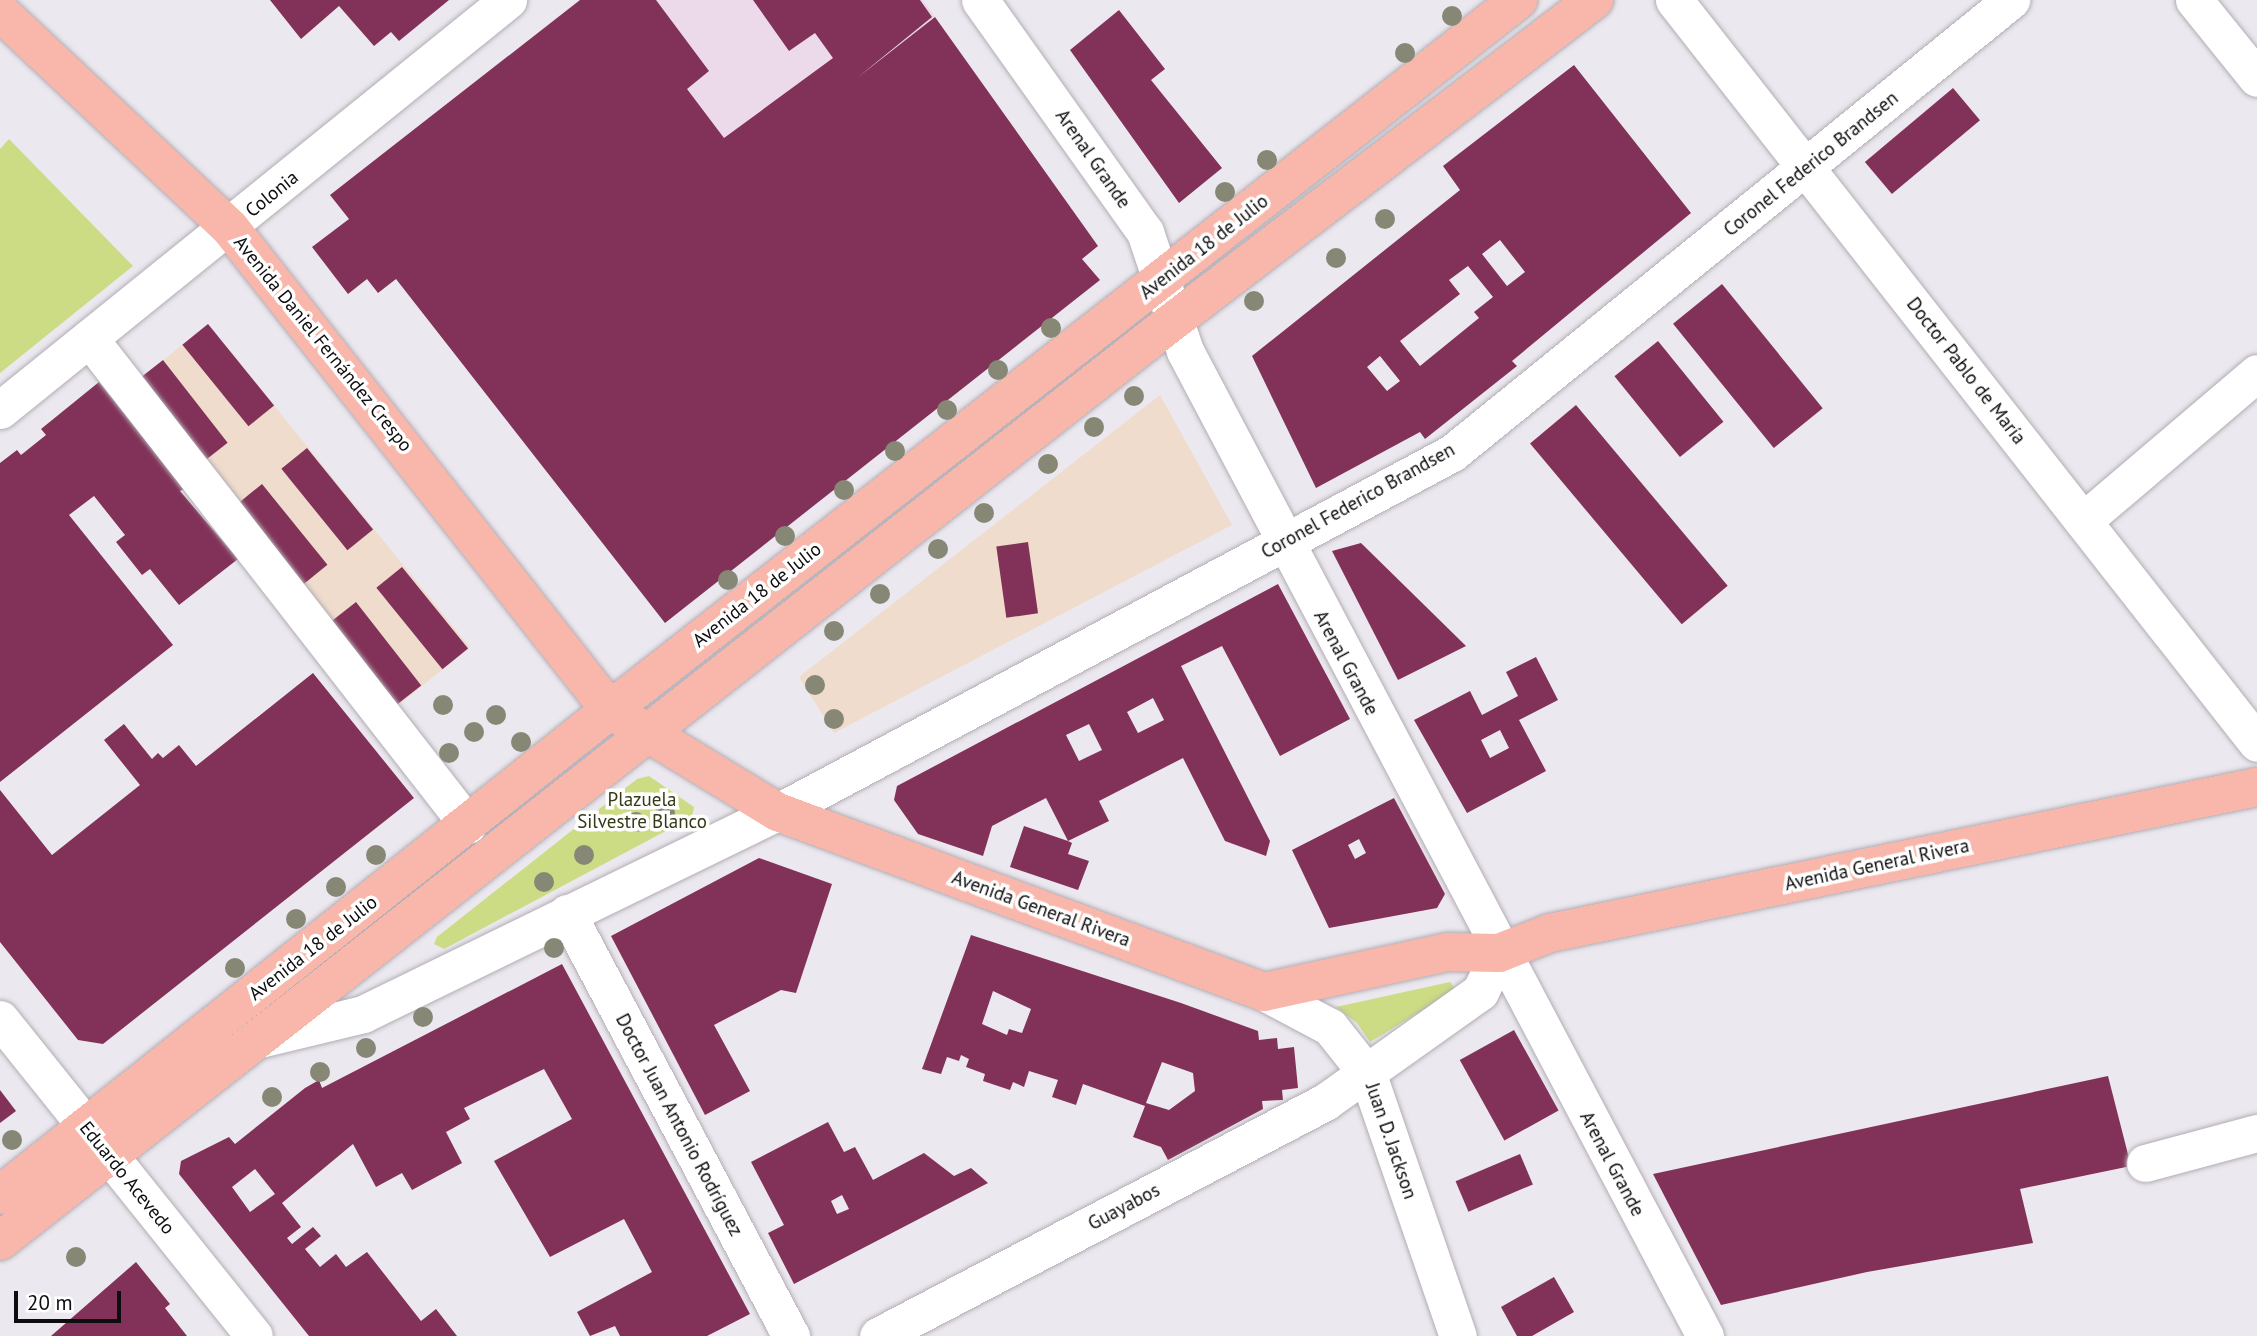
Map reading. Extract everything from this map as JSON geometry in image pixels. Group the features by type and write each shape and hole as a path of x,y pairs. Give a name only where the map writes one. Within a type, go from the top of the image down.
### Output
{"main road":[{"name":"Avenida 18 de Julio","path":"0,1241 98,1142 468,825 610,710 1518,0"},
{"name":"Avenida 18 de Julio","path":"0,1195 98,1142 260,1039 1176,319 1594,0"},
{"name":"Avenida Daniel Fernández Crespo","path":"0,12 230,228 610,710"},
{"name":"Avenida General Rivera","path":"610,710 778,812 1264,992 1448,952 1499,953 1550,933 2257,787"}],"street":[{"name":"Colonia","path":"0,410 230,228 508,0"},
{"name":"Arenal Grande","path":"980,0 1145,232 1185,351 1282,543 1705,1336"},
{"name":"Doctor Pablo de María","path":"1674,0 1808,167 2257,743"},
{"name":"Coronel Federico Brandsen","path":"778,812 1452,453 2011,0"},
{"path":"2194,0 2257,78"},
{"path":"89,338 468,825"},
{"path":"2083,521 2257,373"},
{"name":"Avenida 18 de Julio","path":"260,1039 363,1014 778,812"},
{"name":"Doctor Juan Antonio Rodríguez","path":"568,913 791,1336"},
{"path":"1368,1075 1480,992 1499,953"},
{"name":"Juan D. Jackson","path":"1264,992 1330,1027 1368,1075 1458,1336"},
{"name":"Eduardo Acevedo","path":"0,1019 254,1336"},
{"name":"Guayabos","path":"878,1336 1325,1102 1368,1075"},
{"path":"2145,1163 2257,1133"}],"shaded area":[{"path":"586,0 923,0 935,17 727,182"},
{"path":"208,324 470,647 398,706 136,383"},
{"path":"1160,395 1232,525 834,733 799,677"}],"green space":[{"path":"9,139 133,266 0,373 0,149"},
{"name":"Plazuela Silvestre Blanco","path":"649,776 694,807 692,817 444,949 434,944 437,937 637,779"},
{"path":"1450,982 1456,990 1370,1042 1357,1023 1336,1007"}],"building":[{"path":"270,0 449,0 399,41 391,32 374,46 339,6 301,39"},
{"path":"580,0 656,0 709,71 687,89 724,138 833,58 815,33 789,51 753,0 920,0 932,17 857,78 935,17 1098,246 1082,259 1100,280 665,623 396,279 378,293 367,279 348,294 312,247 349,219 330,195"},
{"path":"1119,10 1165,69 1151,80 1222,168 1179,203 1070,50"},
{"path":"1574,65 1691,213 1512,361 1517,366 1425,439 1420,432 1316,488 1252,356 1460,190 1443,166","holes":["1500,240 1525,272 1507,286 1482,254","1468,266 1493,297 1474,312 1479,318 1420,366 1400,341 1460,294 1449,280","1380,356 1400,381 1387,391 1367,367"]},
{"path":"1953,88 1980,120 1892,194 1865,162"},
{"path":"1722,284 1823,408 1774,448 1673,324"},
{"path":"208,324 274,406 248,426 182,345"},
{"path":"1658,341 1723,422 1680,457 1614,376"},
{"path":"163,360 228,443 199,465 135,382"},
{"path":"99,382 184,489 180,491 238,559 179,605 150,569 142,575 116,542 125,535 94,496 69,515 173,645 0,782 0,463 17,450 21,455 46,435 41,429"},
{"path":"1576,405 1728,586 1682,624 1530,444"},
{"path":"307,448 373,530 347,550 281,469"},
{"path":"262,484 327,565 299,587 234,507"},
{"path":"1028,542 1038,613 1006,618 996,546"},
{"path":"1361,543 1466,646 1398,680 1332,551"},
{"path":"402,567 468,649 442,669 376,588"},
{"path":"1278,584 1350,719 1280,756 1222,646 1181,666 1270,841 1266,856 1225,841 1183,758 1099,801 1109,821 1068,841 1046,798 992,826 983,856 918,834 894,800 897,786","holes":["1153,698 1164,720 1138,733 1127,712","1089,724 1102,750 1079,761 1066,735"]},
{"path":"356,602 421,686 393,708 328,624"},
{"path":"1536,657 1558,700 1519,720 1546,771 1467,813 1414,720 1470,691 1482,715 1518,696 1506,672","holes":["1500,730 1509,748 1490,758 1481,740"]},
{"path":"313,673 414,798 103,1044 78,1040 0,942 0,790 52,855 140,785 104,740 124,724 152,759 158,753 163,758 179,745 196,766"},
{"path":"1394,798 1445,894 1437,908 1329,928 1292,850","holes":["1359,839 1366,853 1355,859 1348,845"]},
{"path":"1024,826 1072,843 1068,854 1089,861 1078,890 1010,867"},
{"path":"759,858 832,884 796,993 781,990 714,1025 750,1091 705,1115 611,936"},
{"path":"971,935 1181,1003 1258,1031 1259,1040 1277,1038 1278,1049 1294,1047 1298,1088 1282,1090 1283,1100 1262,1101 1263,1109 1168,1160 1161,1147 1133,1137 1145,1106 1083,1084 1076,1105 1052,1097 1058,1080 1029,1071 1024,1087 1013,1082 1010,1090 983,1081 985,1074 966,1067 969,1059 961,1055 959,1061 947,1057 941,1074 922,1069","holes":["993,991 1031,1009 1022,1033 1009,1029 1007,1035 982,1024","1162,1062 1193,1073 1195,1091 1169,1110 1146,1103"]},
{"path":"562,964 750,1314 707,1336 620,1336 615,1326 590,1336 577,1312 652,1272 624,1219 550,1257 494,1161 572,1119 544,1069 464,1108 470,1119 446,1132 462,1163 412,1190 402,1173 376,1187 353,1144 282,1203 301,1227 287,1238 292,1244 313,1227 321,1236 305,1249 320,1267 336,1254 346,1267 367,1252 421,1321 436,1309 457,1336 309,1336 179,1174 181,1161 229,1137 235,1144 305,1088 319,1080 322,1088","holes":["255,1169 275,1194 250,1212 232,1187"]},
{"path":"1514,1030 1559,1110 1504,1141 1460,1060"},
{"path":"2108,1076 2131,1166 2020,1189 2033,1243 1867,1272 1721,1305 1653,1174"},
{"path":"0,1090 16,1111 0,1123"},
{"path":"828,1122 844,1152 855,1147 873,1180 924,1153 954,1176 971,1168 988,1183 794,1284 768,1233 784,1225 751,1162","holes":["842,1195 849,1209 837,1214 831,1201"]},
{"path":"1520,1154 1533,1184 1468,1212 1456,1181"},
{"path":"136,1262 170,1304 165,1308 187,1336 51,1336"},
{"path":"1554,1277 1574,1312 1532,1336 1517,1336 1501,1307"}]}
